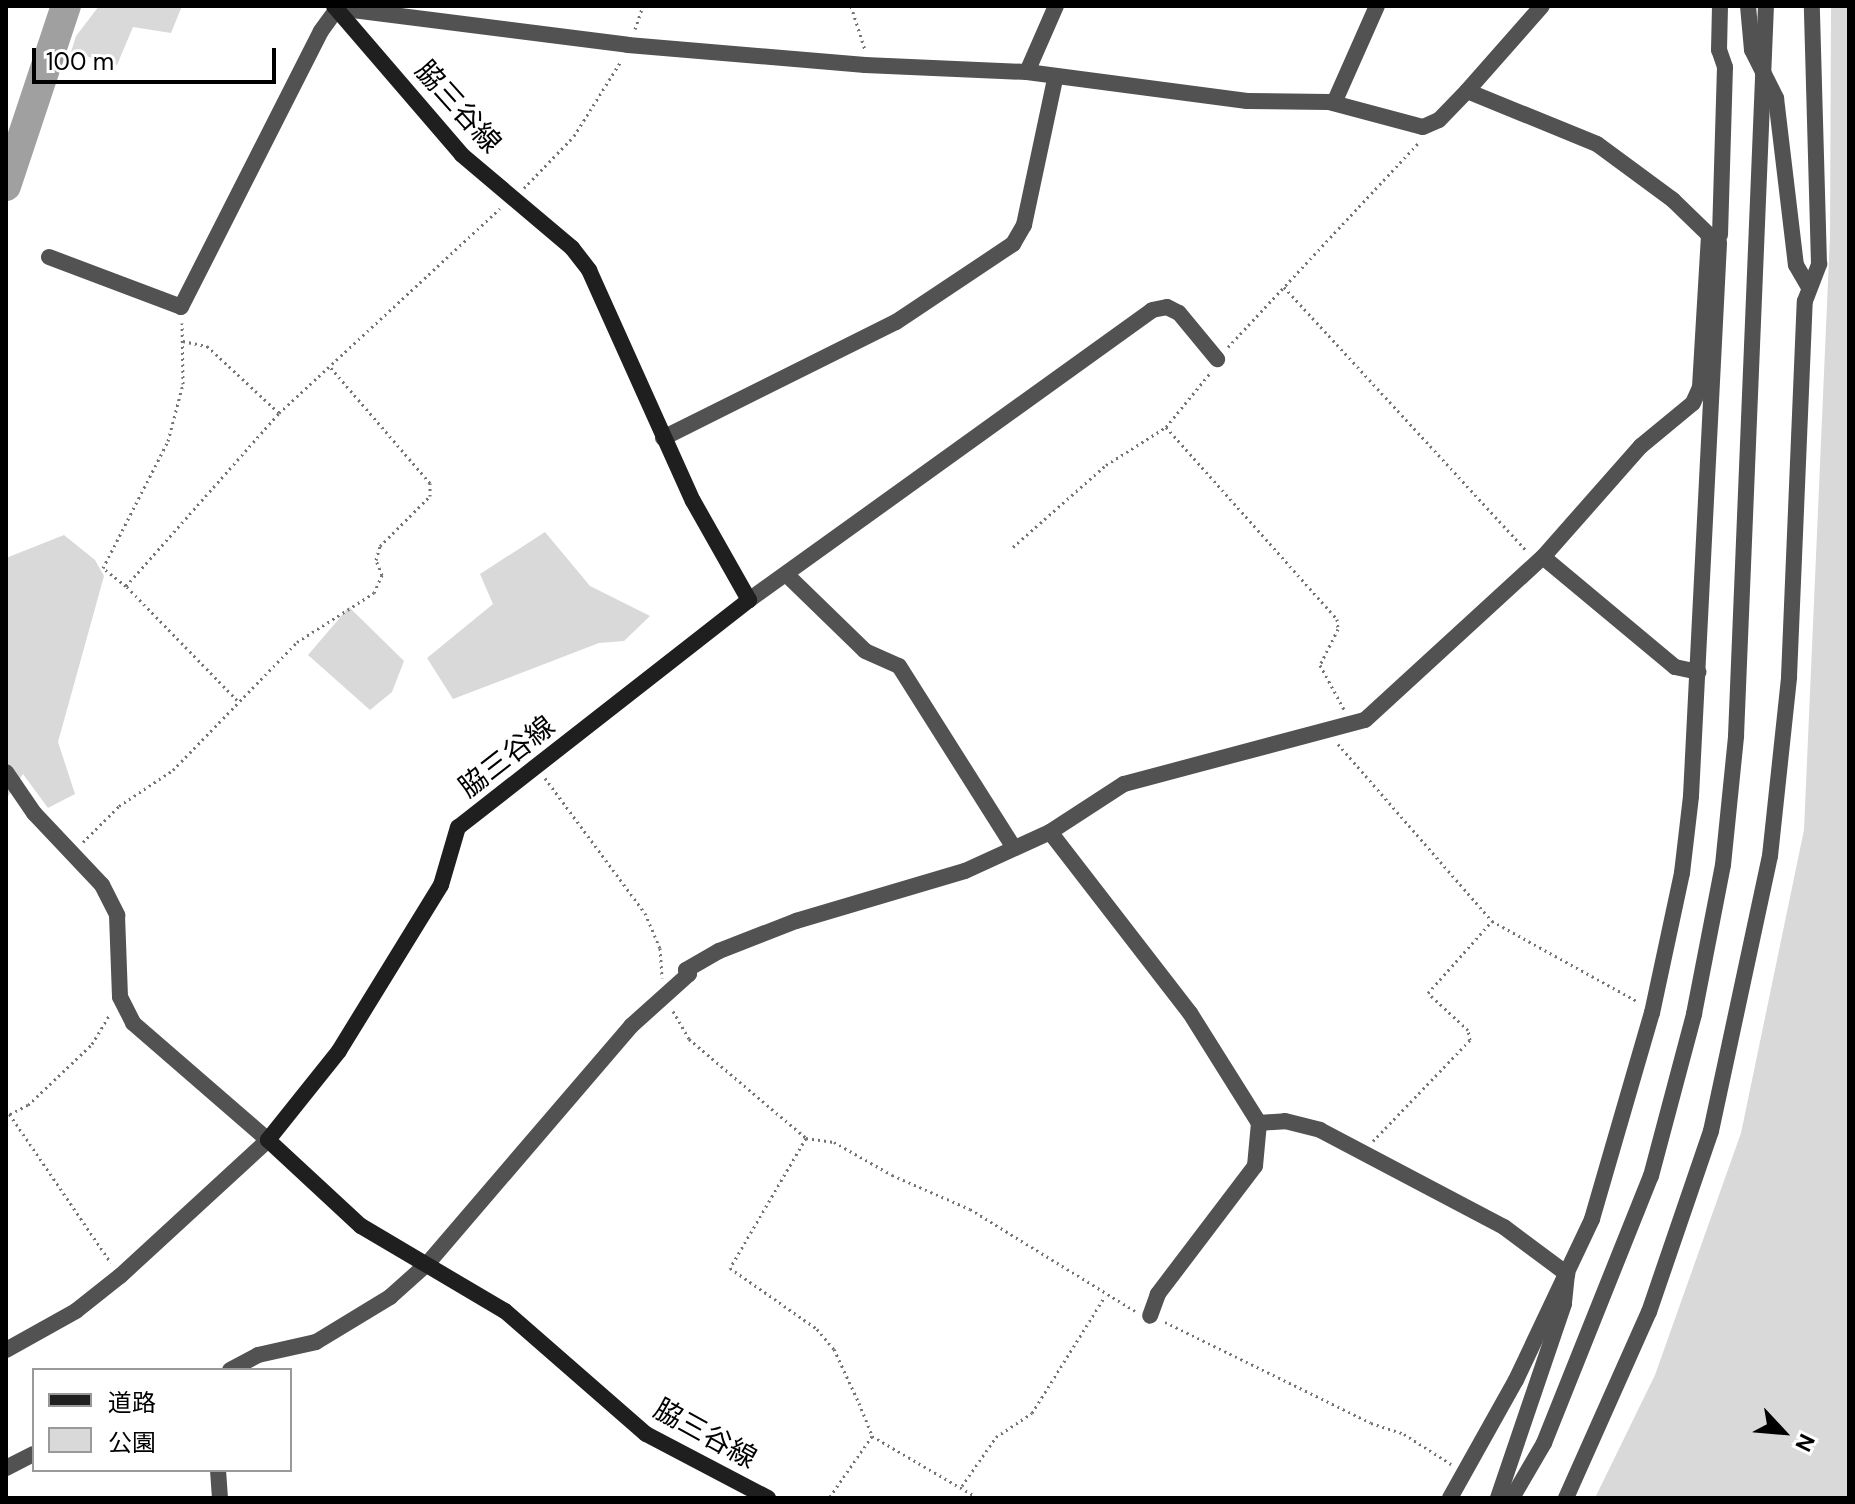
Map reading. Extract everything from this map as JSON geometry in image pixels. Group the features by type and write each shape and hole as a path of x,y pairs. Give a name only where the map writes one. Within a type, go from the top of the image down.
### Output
{"main road":[{"name":"脇三谷線","path":"337,7 462,155 510,200 572,248 589,270 663,438 749,600 632,696 536,765 458,827 441,885 339,1051 268,1140 361,1226 505,1311 646,1434 768,1498"}],"street":[{"path":"1027,72 1056,6"},
{"path":"1334,103 1377,6"},
{"path":"49,257 181,307 337,7 628,45 869,65 1027,72 1055,79 1247,101 1334,103 1423,127 1439,120 1542,6"},
{"path":"234,1368 258,1355 316,1342 343,1329 428,1263 554,1109 663,995 689,974 686,970 719,951 796,921 965,871 1050,832 1124,784 1179,765 1328,732 1365,720 1540,559 1641,446 1693,403 1700,387 1714,235 1725,67 1719,50 1720,6"},
{"path":"1748,6 1752,50 1776,98 1796,265 1808,286"},
{"path":"1512,1498 1550,1430 1651,1176 1694,1014 1723,865 1736,736 1766,6"},
{"path":"1566,1498 1610,1406 1682,1220 1715,1116 1757,929 1789,677 1808,286 1819,264 1812,6"},
{"path":"663,438 896,322 1013,244 1024,225 1055,79"},
{"path":"1450,1498 1567,1274 1592,1219 1652,1013 1682,873 1698,672 1714,235 1597,144 1467,91"},
{"path":"749,600 788,576 847,527 1152,310 1167,307 1179,313 1217,359"},
{"path":"1540,559 1675,667 1698,672"},
{"path":"788,576 865,651 899,666 1014,848"},
{"path":"6,772 34,813 102,885 117,915 120,997 133,1023 268,1140 120,1276 76,1311 6,1350"},
{"path":"1050,832 1190,1013 1259,1123 1255,1166 1158,1294 1150,1316"},
{"path":"1259,1123 1285,1121 1320,1130 1504,1227 1567,1274"},
{"path":"1498,1498 1564,1304 1567,1274"},
{"path":"6,1468 32,1455"},
{"path":"218,1472 220,1498"}],"path":[{"path":"126,586 279,413 510,200 574,136 603,96 643,6"},
{"path":"851,6 869,65"},
{"path":"1284,287 1540,559"},
{"path":"181,307 183,384 168,441 103,568 126,586 237,700"},
{"path":"183,341 207,346 279,413"},
{"path":"71,853 119,806 173,770 221,724 237,700 297,642 374,593 382,575 376,560 380,546 430,496 430,483 330,367"},
{"path":"1166,427 1337,619 1338,629 1320,665 1351,725"},
{"path":"1328,732 1492,921 1618,987 1652,1013"},
{"path":"536,765 645,913 660,948 663,995 689,1039 806,1138 834,1142 892,1175 970,1209 1020,1235 1105,1296 1204,1337 1371,1423 1404,1434 1464,1473"},
{"path":"1362,1153 1470,1040 1468,1030 1428,993 1492,921"},
{"path":"9,1114 28,1105 92,1044 120,997"},
{"path":"6,1109 120,1276"},
{"path":"806,1138 730,1268 817,1329 834,1349 872,1436 978,1498"},
{"path":"962,1486 996,1437 1032,1413 1105,1296"},
{"path":"829,1498 872,1436"}],"green space":[{"path":"99,6 182,6 171,33 133,27 117,65 71,52 76,36"},
{"path":"1831,6 1849,6 1849,1498 1595,1498 1655,1375 1741,1133 1804,830 1830,236"},
{"path":"545,532 590,586 650,616 624,641 599,643 453,699 427,658 493,604 480,574"},
{"path":"64,535 95,560 104,576 58,742 75,794 48,808 23,774 6,799 6,558"},
{"path":"349,607 404,661 392,692 370,710 308,655"}],"waterway":[{"path":"6,186 66,6"}]}
